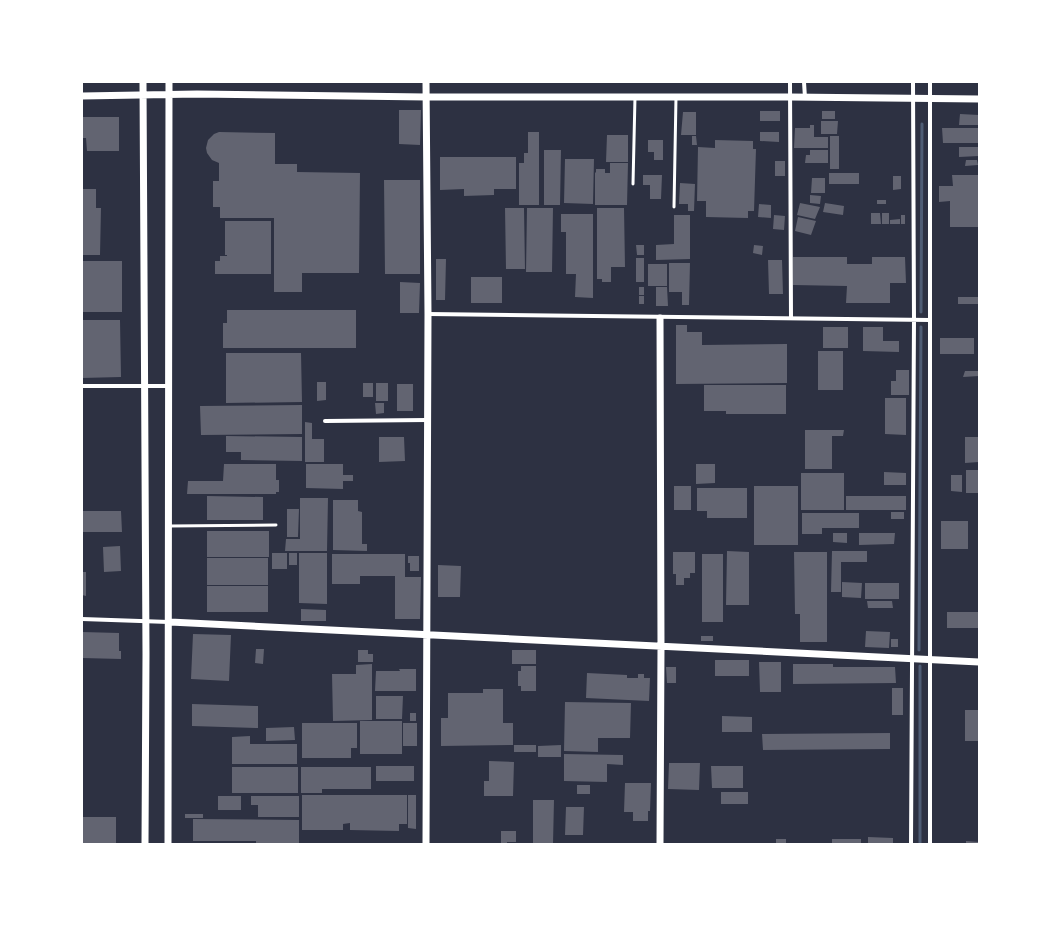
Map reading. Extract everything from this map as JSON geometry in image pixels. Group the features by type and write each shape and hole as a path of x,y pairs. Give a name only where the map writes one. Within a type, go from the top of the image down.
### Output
{"street":[{"path":"143,82 146,622 145,844"},
{"path":"168,844 170,622 170,82"},
{"path":"426,82 428,314 426,844"},
{"path":"790,82 791,318"},
{"path":"804,82 805,98"},
{"path":"911,844 914,320 913,82"},
{"path":"930,82 930,844"},
{"path":"82,96 197,94 426,97 790,97 979,99"},
{"path":"428,314 660,318 930,320"},
{"path":"660,318 660,844"},
{"path":"82,386 170,386"},
{"path":"326,421 427,420"},
{"path":"82,619 170,622 426,636 979,662"}],"lane":[{"path":"633,184 635,97"},
{"path":"674,207 676,97"},
{"path":"170,526 276,525"}],"building":[{"path":"399,110 421,110 420,145 399,144"},
{"path":"760,111 780,111 780,121 760,121"},
{"path":"822,111 835,111 835,119 822,119"},
{"path":"683,112 696,112 696,135 681,135"},
{"path":"960,114 979,115 979,125 959,125"},
{"path":"82,117 119,117 119,151 87,151 86,138 82,138"},
{"path":"821,121 838,121 837,134 821,134"},
{"path":"810,125 814,125 814,137 828,137 828,148 794,148 795,128 810,128"},
{"path":"942,128 979,128 979,143 943,143"},
{"path":"219,132 275,133 275,164 297,164 297,172 360,173 359,273 302,273 302,292 274,292 274,218 220,218 220,207 213,207 213,181 219,181 219,163 212,160 207,153 206,148 208,140 214,134"},
{"path":"528,132 539,132 539,205 519,205 519,163 524,163 524,153 528,153"},
{"path":"760,132 779,132 779,142 760,141"},
{"path":"607,135 628,135 628,162 606,162"},
{"path":"692,136 696,136 697,145 692,145"},
{"path":"830,136 839,136 839,169 830,169"},
{"path":"648,140 663,140 663,160 654,160 654,152 648,152"},
{"path":"715,140 753,141 753,149 756,149 754,211 748,211 748,218 706,217 706,201 697,201 698,147 715,148"},
{"path":"959,147 979,147 979,156 959,157"},
{"path":"544,150 561,150 560,205 544,205"},
{"path":"810,150 828,150 828,163 805,163 806,155 810,155"},
{"path":"440,157 516,157 516,189 494,189 494,195 464,196 464,189 440,190"},
{"path":"565,159 594,159 593,204 564,203"},
{"path":"966,160 977,160 978,165 965,166"},
{"path":"775,161 785,161 785,176 775,176"},
{"path":"610,163 628,163 627,205 595,205 596,169 605,169 605,173 610,173"},
{"path":"829,173 859,173 859,184 829,184"},
{"path":"643,175 662,175 661,199 650,199 650,185 643,185"},
{"path":"952,175 979,175 979,227 950,227 950,201 939,202 939,186 953,186"},
{"path":"893,176 901,176 901,189 893,190"},
{"path":"812,178 825,178 825,193 811,193"},
{"path":"384,180 420,180 420,274 385,274"},
{"path":"680,183 695,184 694,211 688,211 688,204 679,204"},
{"path":"82,189 96,189 96,208 101,208 100,255 82,255"},
{"path":"810,195 821,196 820,204 810,203"},
{"path":"877,200 886,200 886,204 877,204"},
{"path":"800,203 820,207 815,219 797,215"},
{"path":"825,203 844,206 843,215 823,212"},
{"path":"759,204 771,205 771,218 758,217"},
{"path":"505,208 524,208 525,269 506,269"},
{"path":"527,208 553,208 552,272 526,272"},
{"path":"597,208 624,208 625,267 611,267 611,282 602,282 602,279 597,279"},
{"path":"871,213 880,213 881,224 871,224"},
{"path":"882,213 889,213 889,224 882,224"},
{"path":"561,214 593,214 593,298 575,297 576,274 566,274 566,232 561,232"},
{"path":"674,215 690,215 690,259 656,260 656,245 674,244"},
{"path":"774,215 785,216 784,230 773,229"},
{"path":"901,215 905,215 905,224 901,224"},
{"path":"798,217 816,221 811,235 795,231"},
{"path":"900,219 900,224 890,224 890,220"},
{"path":"225,221 271,221 271,274 215,274 215,261 220,261 220,256 227,256 225,255"},
{"path":"636,245 644,245 644,255 637,255"},
{"path":"754,245 763,246 762,255 753,253"},
{"path":"793,257 847,257 847,264 872,264 872,257 905,257 906,283 890,283 890,303 846,303 847,286 793,285"},
{"path":"636,258 644,258 644,282 636,282"},
{"path":"436,259 446,259 445,300 436,300"},
{"path":"768,260 782,260 783,294 769,294"},
{"path":"82,261 122,261 122,312 82,312"},
{"path":"669,263 690,263 689,305 682,305 682,292 669,292"},
{"path":"648,264 667,264 667,286 648,286"},
{"path":"471,277 502,277 502,303 471,303"},
{"path":"400,282 420,283 419,313 400,313"},
{"path":"639,287 644,287 644,295 639,295"},
{"path":"656,287 667,287 668,306 656,306"},
{"path":"639,296 644,296 644,304 639,304"},
{"path":"958,297 979,297 979,304 958,304"},
{"path":"227,310 356,310 356,348 223,348 223,323 227,323"},
{"path":"82,320 120,320 121,377 82,378"},
{"path":"676,325 687,325 687,332 702,332 702,345 787,344 787,383 676,384"},
{"path":"823,327 848,327 848,348 823,348"},
{"path":"863,327 883,327 883,341 899,341 899,352 863,351"},
{"path":"940,338 974,338 974,354 940,354"},
{"path":"818,351 843,351 843,390 818,390"},
{"path":"226,353 301,353 302,402 226,403"},
{"path":"896,370 909,370 909,395 891,395 891,381 896,381"},
{"path":"965,371 979,371 979,376 963,377"},
{"path":"317,382 326,382 326,400 317,401"},
{"path":"363,383 373,383 373,397 363,397"},
{"path":"376,383 388,383 388,401 376,401"},
{"path":"397,384 413,384 413,411 397,411"},
{"path":"704,385 786,385 786,414 726,414 726,411 704,411"},
{"path":"885,398 906,398 906,435 885,434"},
{"path":"375,403 384,403 384,413 376,414"},
{"path":"302,405 302,434 201,435 200,406"},
{"path":"305,422 312,423 312,439 324,439 324,462 305,462"},
{"path":"805,430 844,430 843,436 832,436 832,469 805,469"},
{"path":"226,436 302,437 302,461 241,460 241,452 226,452"},
{"path":"379,437 404,437 405,461 379,462"},
{"path":"965,437 979,437 979,462 965,463"},
{"path":"224,464 276,464 276,480 279,480 279,492 276,492 276,494 187,494 188,481 223,481"},
{"path":"306,464 343,464 343,475 353,475 353,481 343,481 343,489 306,488"},
{"path":"696,464 715,464 715,483 696,484"},
{"path":"966,470 979,470 979,493 966,493"},
{"path":"884,472 906,473 906,485 884,485"},
{"path":"801,473 844,473 844,510 801,510"},
{"path":"951,475 962,475 962,492 951,491"},
{"path":"674,486 691,486 691,510 674,510"},
{"path":"754,486 798,486 798,545 754,545"},
{"path":"697,488 747,488 747,518 707,518 707,511 697,511"},
{"path":"207,496 263,497 263,520 207,520"},
{"path":"846,496 906,496 906,510 846,510"},
{"path":"300,498 328,498 327,551 285,551 286,539 300,539"},
{"path":"333,500 358,500 358,511 362,512 362,544 367,544 367,551 333,550"},
{"path":"287,509 299,509 298,537 287,537"},
{"path":"82,511 121,511 122,532 82,532"},
{"path":"891,512 904,512 904,519 891,519"},
{"path":"802,513 859,513 859,528 822,528 822,534 802,534"},
{"path":"941,521 968,521 968,549 941,549"},
{"path":"207,531 269,531 269,557 207,557"},
{"path":"833,533 847,533 847,543 833,542"},
{"path":"859,533 895,533 894,544 859,545"},
{"path":"120,546 121,571 104,572 103,547"},
{"path":"727,551 749,552 749,605 726,605"},
{"path":"832,551 867,551 867,562 841,562 841,592 831,592"},
{"path":"673,552 695,552 695,573 690,573 690,578 684,578 684,585 676,585 676,574 673,574"},
{"path":"794,552 827,552 827,642 800,642 800,614 795,614"},
{"path":"272,553 287,553 287,569 272,569"},
{"path":"289,553 297,553 297,565 289,565"},
{"path":"299,553 327,553 327,604 299,603"},
{"path":"332,554 405,554 405,577 421,577 420,619 395,619 395,576 360,576 360,584 332,584"},
{"path":"702,554 723,554 723,622 702,622"},
{"path":"408,556 419,556 419,571 410,571"},
{"path":"207,558 268,558 268,585 207,585"},
{"path":"438,565 461,566 460,597 438,597"},
{"path":"82,572 86,572 86,596 82,595"},
{"path":"842,582 862,583 861,598 842,597"},
{"path":"865,583 899,583 899,599 865,599"},
{"path":"207,586 268,586 268,612 207,612"},
{"path":"867,601 892,601 893,608 868,608"},
{"path":"301,609 326,610 326,621 301,621"},
{"path":"947,612 979,612 979,628 947,628"},
{"path":"866,631 890,632 889,648 865,647"},
{"path":"82,632 119,633 119,651 121,651 121,659 82,658"},
{"path":"193,634 231,635 229,681 191,679"},
{"path":"701,636 713,636 713,641 701,641"},
{"path":"891,639 898,639 898,647 891,647"},
{"path":"256,649 264,649 263,664 255,663"},
{"path":"358,650 368,650 368,654 373,654 373,662 358,662"},
{"path":"512,650 536,650 536,664 512,664"},
{"path":"715,660 749,660 749,676 715,676"},
{"path":"759,662 781,662 781,692 760,692"},
{"path":"372,664 372,720 333,721 332,674 356,674 356,665"},
{"path":"793,664 833,664 833,667 895,667 896,683 793,684"},
{"path":"521,666 536,666 536,691 521,691 521,686 518,686 518,671 521,671"},
{"path":"666,667 676,667 676,683 667,683"},
{"path":"399,669 416,669 416,691 375,691 376,671 400,671"},
{"path":"587,673 627,675 627,678 638,678 638,674 644,674 644,678 650,678 649,701 586,698"},
{"path":"892,688 903,688 903,715 892,715"},
{"path":"483,689 503,689 503,723 513,723 513,745 441,746 441,718 448,718 448,693 483,693"},
{"path":"376,696 403,696 402,719 376,719"},
{"path":"565,702 631,703 630,738 598,738 598,752 564,751"},
{"path":"192,704 258,706 258,728 192,726"},
{"path":"965,710 979,710 979,741 965,741"},
{"path":"410,713 416,713 416,721 410,721"},
{"path":"722,716 752,717 752,732 722,732"},
{"path":"360,721 402,721 402,754 360,754"},
{"path":"302,723 357,723 357,748 351,748 351,758 302,758"},
{"path":"403,723 417,723 417,746 403,746"},
{"path":"294,727 295,740 266,741 266,728"},
{"path":"890,733 890,749 763,750 762,734"},
{"path":"250,736 250,744 297,744 297,764 232,764 232,737"},
{"path":"514,745 536,745 536,752 514,752"},
{"path":"561,745 561,757 538,757 538,746"},
{"path":"564,754 623,755 623,765 607,764 607,782 564,781"},
{"path":"489,761 514,762 513,796 484,796 484,781 489,781"},
{"path":"669,763 700,763 699,790 668,789"},
{"path":"376,766 414,766 414,781 376,781"},
{"path":"711,766 743,766 743,788 712,788"},
{"path":"232,767 298,767 298,793 232,793"},
{"path":"301,767 371,767 371,789 322,789 322,793 301,793"},
{"path":"625,783 651,783 650,811 648,811 648,821 633,821 633,812 624,812"},
{"path":"577,785 590,785 590,794 577,794"},
{"path":"721,792 748,792 748,804 721,804"},
{"path":"302,795 407,795 407,824 399,824 399,831 350,830 350,823 343,824 343,830 302,830"},
{"path":"408,795 416,795 416,829 408,828"},
{"path":"218,796 241,796 241,810 218,810"},
{"path":"251,796 299,796 299,817 258,817 258,805 251,805"},
{"path":"533,800 554,800 553,844 533,844"},
{"path":"566,807 584,807 583,835 565,835"},
{"path":"185,814 203,814 203,818 185,818"},
{"path":"82,817 116,817 116,844 82,844"},
{"path":"193,819 299,820 299,844 256,844 256,841 193,841"},
{"path":"501,831 516,831 516,842 501,844"},
{"path":"868,837 893,838 893,844 868,844"},
{"path":"776,839 786,839 786,844 776,844"},
{"path":"832,839 861,839 861,844 832,844"},
{"path":"966,841 979,842 979,844 966,844"}],"waterway":[{"path":"921,312 922,124"},
{"path":"919,650 921,327"},
{"path":"920,666 920,844"}]}
